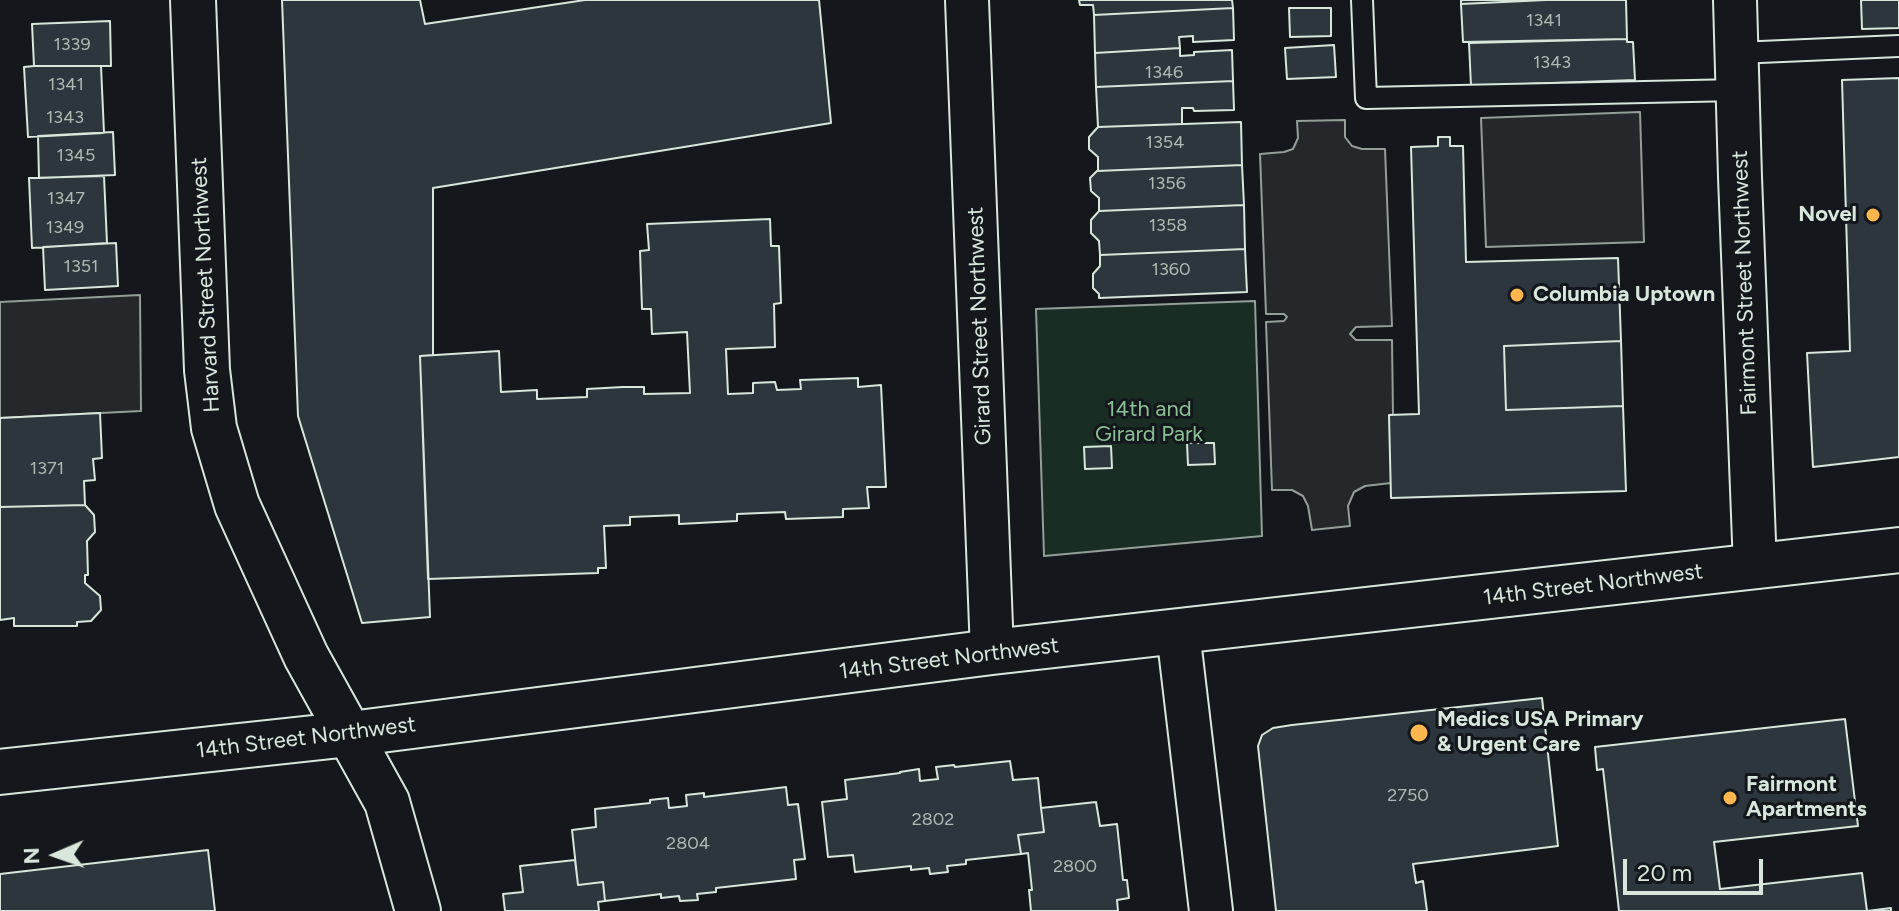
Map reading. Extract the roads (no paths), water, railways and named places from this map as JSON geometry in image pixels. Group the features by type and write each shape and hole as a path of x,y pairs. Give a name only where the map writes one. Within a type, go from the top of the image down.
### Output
{"main road":[{"name":"Harvard Street Northwest","path":"193,0 207,370 214,428 237,505 306,656 387,802 418,911"},
{"name":"14th Street Northwest","path":"0,772 350,734 992,652 1899,550"}],"street":[{"name":"Girard Street Northwest","path":"967,0 992,652"},
{"name":"Fairmont Street Northwest","path":"1735,0 1755,567"},
{"path":"1178,632 1211,911"}],"lane":[{"path":"1362,0 1366,98 1738,71 1899,46"}],"place":[{"name":"Novel","path":"1873,215"},
{"name":"Columbia Uptown","path":"1517,295"},
{"name":"Medics USA Primary & Urgent Care","path":"1419,733"},
{"name":"Fairmont Apartments","path":"1730,798"}],"park label":[{"name":"14th and Girard Park","path":"1149,422"}]}
